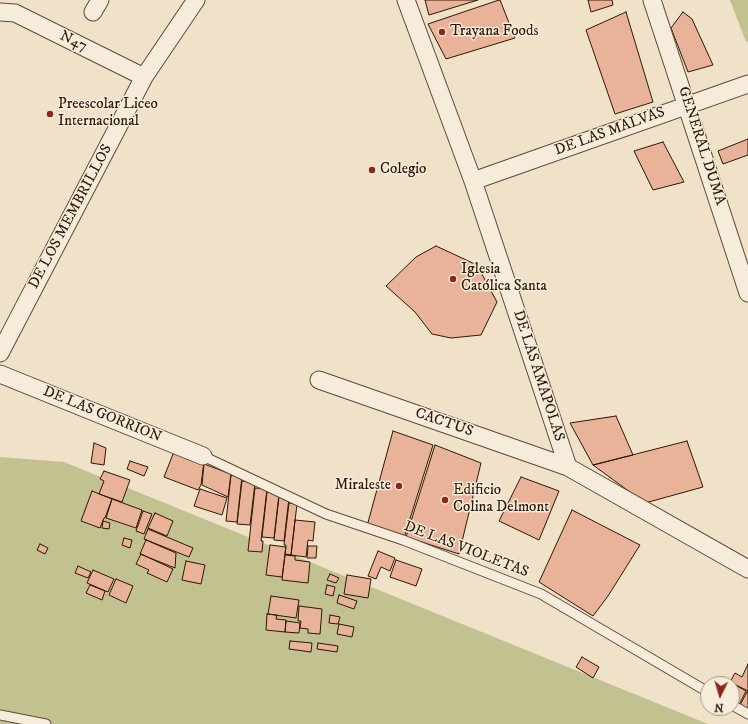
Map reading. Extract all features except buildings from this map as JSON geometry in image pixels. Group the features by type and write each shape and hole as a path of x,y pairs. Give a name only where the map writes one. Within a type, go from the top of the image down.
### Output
{"street":[{"name":"DE LOS MEMBRILLOS","path":"0,353 144,77 196,0"},
{"name":"DE LAS AMAPOLAS","path":"406,0 473,181 568,467"},
{"name":"GENERAL DUMA","path":"652,0 748,293"},
{"name":"N47","path":"0,12 15,13 144,77"},
{"name":"DE LAS MALVAS","path":"473,181 748,84"},
{"name":"DE LAS GORRION","path":"0,374 203,456"},
{"name":"CACTUS","path":"319,380 568,467"},
{"path":"568,467 748,569"}],"lane":[{"name":"DE LAS VIOLETAS","path":"203,456 326,514 403,540 541,594 700,687"},
{"path":"0,715 46,724"}],"shaded area":[{"path":"730,0 748,0 748,41 746,42"},
{"path":"0,457 64,462 708,724 0,724"}],"place":[{"name":"Trayana Foods","path":"442,32"},
{"name":"Preescolar Liceo Internacional","path":"50,114"},
{"name":"Colegio","path":"372,170"},
{"name":"Iglesia Católica Santa","path":"453,279"},
{"name":"Miraleste","path":"399,486"},
{"name":"Edificio Colina Delmont","path":"445,500"}]}
